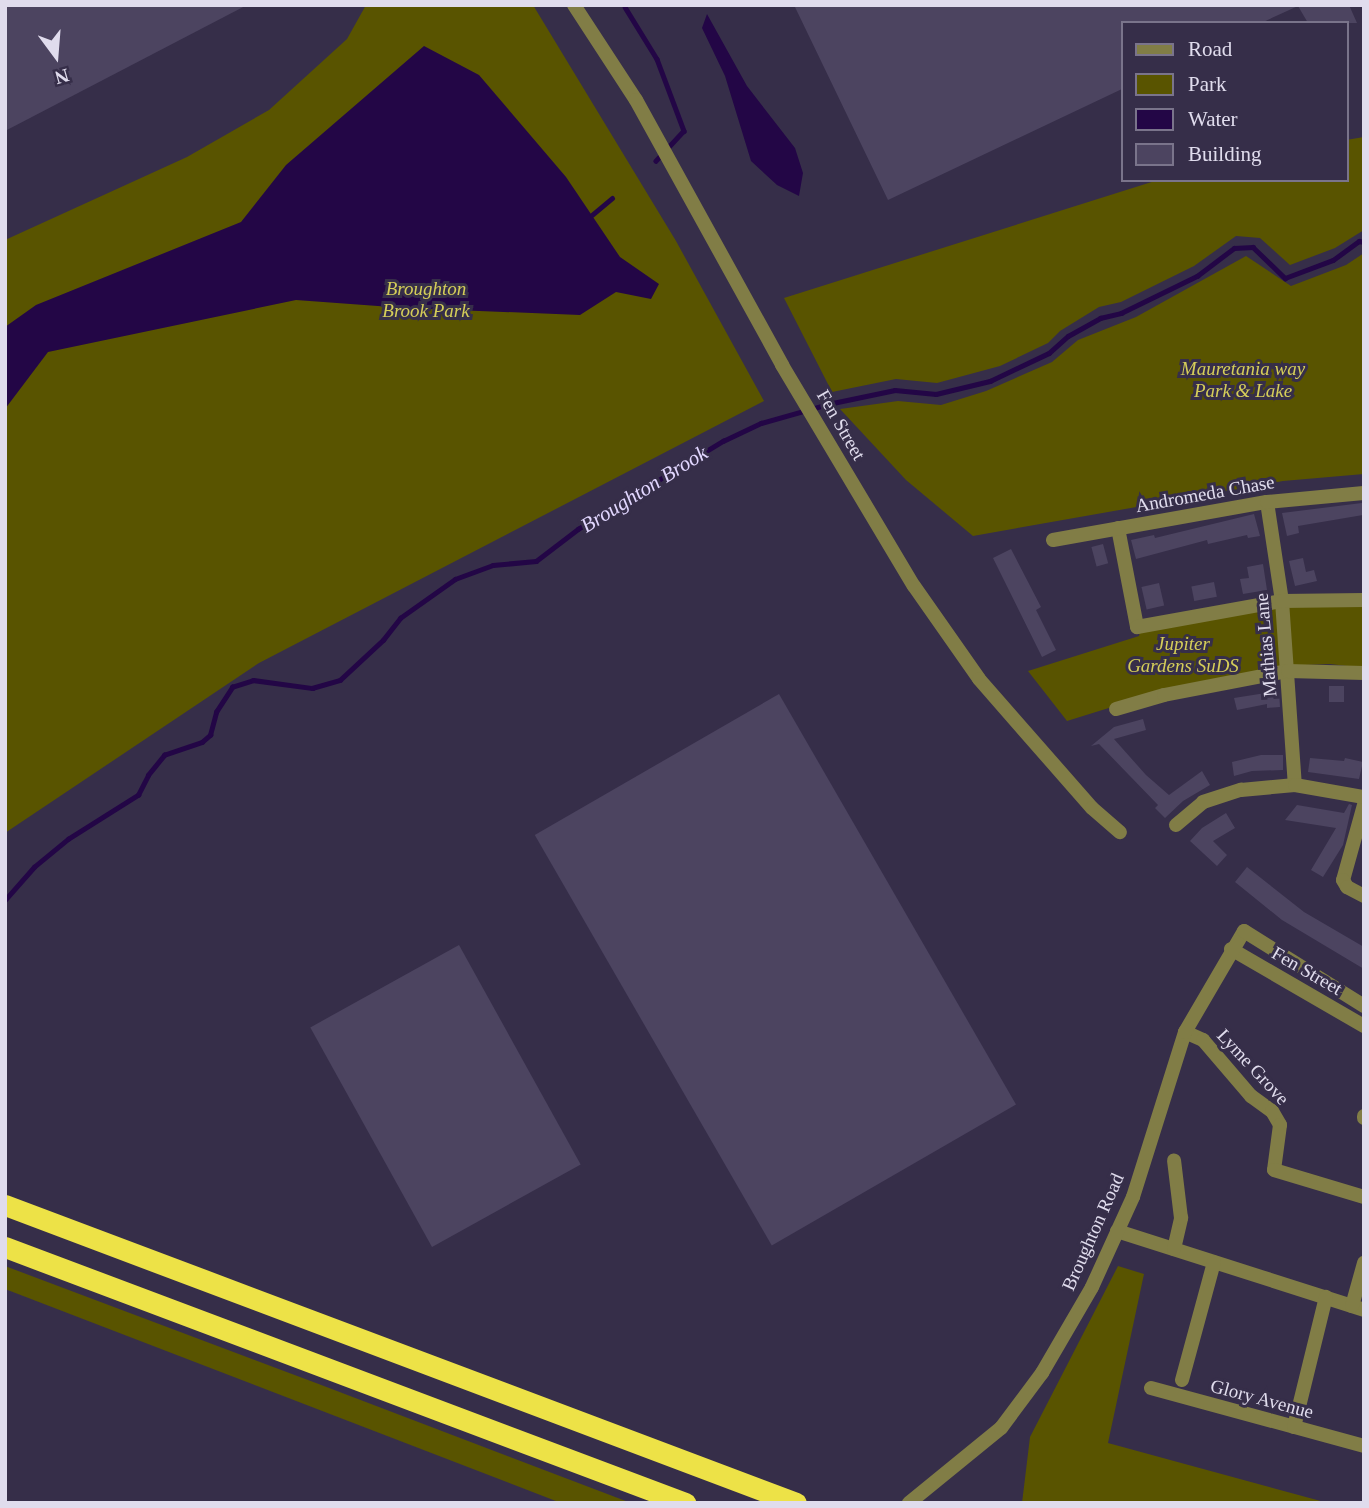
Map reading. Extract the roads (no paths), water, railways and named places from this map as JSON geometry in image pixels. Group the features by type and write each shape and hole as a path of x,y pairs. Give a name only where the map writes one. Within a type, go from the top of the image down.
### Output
{"highway":[{"path":"5,1205 796,1503"},
{"path":"5,1247 685,1503"}],"street":[{"name":"Fen Street","path":"574,5 665,151 812,416 888,545 979,679 1092,808 1120,832"},
{"name":"Andromeda Chase","path":"1053,540 1267,502 1364,493"},
{"name":"Mathias Lane","path":"1267,502 1282,601 1295,785"},
{"path":"1118,528 1137,627 1282,601 1364,600"},
{"path":"1116,709 1164,695 1288,671 1364,673"},
{"path":"1176,825 1203,802 1241,790 1295,785 1364,797"},
{"path":"1364,805 1343,880 1347,887 1364,896"},
{"name":"Fen Street","path":"1244,930 1364,1006"},
{"name":"Broughton Road","path":"909,1503 1002,1428 1042,1373 1092,1287 1133,1197 1185,1032 1244,930"},
{"name":"Fen Street","path":"1231,949 1364,1026"},
{"name":"Lyme Grove","path":"1185,1032 1203,1040 1251,1096 1272,1111 1280,1125 1274,1170 1364,1197"},
{"path":"1174,1160 1181,1218 1174,1249"},
{"path":"1117,1231 1358,1308 1364,1263"},
{"path":"1182,1380 1214,1262"},
{"path":"1294,1427 1326,1297"},
{"name":"Glory Avenue","path":"1151,1388 1364,1446"}],"water":[{"path":"707,14 747,86 795,148 803,173 799,196 777,185 751,161 725,76 702,28"},
{"path":"424,46 479,75 566,177 620,257 659,284 651,299 616,292 580,315 405,308 296,300 48,352 5,409 5,327 36,305 241,222 286,165"}],"waterway":[{"path":"625,7 657,59 684,131 656,161"},
{"path":"592,215 612,198"},
{"name":"Broughton Brook","path":"5,900 34,867 68,839 138,795 148,775 164,755 202,742 210,735 216,712 232,687 253,680 312,688 340,680 383,640 400,618 455,579 493,565 536,561 578,529 723,441 761,423 828,404 895,390 936,394 990,381 1049,353 1068,336 1100,318 1121,313 1197,276 1234,248 1253,247 1285,278 1333,260 1359,241 1364,242"}],"park label":[{"name":"Broughton Brook Park","path":"426,300"},
{"name":"Mauretania way Park & Lake","path":"1243,380"},
{"name":"Jupiter Gardens SuDS","path":"1183,655"}]}
